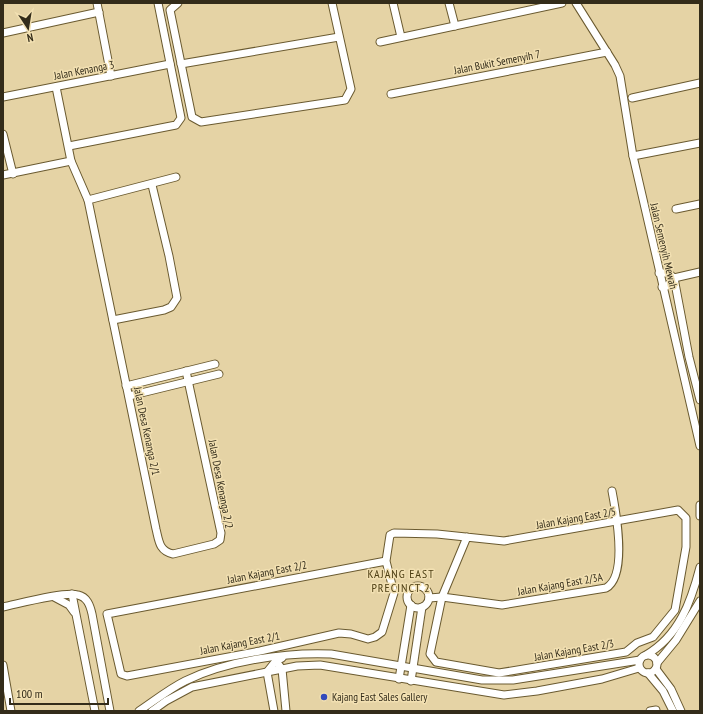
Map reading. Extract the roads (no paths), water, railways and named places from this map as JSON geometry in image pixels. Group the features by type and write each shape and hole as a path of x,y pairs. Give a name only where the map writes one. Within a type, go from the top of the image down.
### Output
{"street":[{"path":"97,3 112,76"},
{"path":"69,146 176,125 181,118 158,3"},
{"path":"178,3 170,10 192,117 201,122 345,100 351,89 332,3"},
{"path":"393,3 401,37"},
{"path":"449,3 455,26"},
{"path":"380,42 562,3"},
{"name":"Jalan Semenyih Mewah","path":"576,3 607,52 620,76 633,156 662,287 698,426 700,446"},
{"path":"3,33 98,12"},
{"path":"181,64 339,37"},
{"name":"Jalan Bukit Semenyih 7","path":"391,94 607,52"},
{"name":"Jalan Kenanga 3","path":"3,97 170,64"},
{"path":"632,98 700,83"},
{"name":"Jalan Desa Kenanga 2/1","path":"56,87 71,161 88,200 160,547"},
{"path":"3,134 13,174"},
{"path":"633,156 700,143"},
{"path":"3,174 13,174 71,161"},
{"path":"88,200 152,185 176,177"},
{"path":"113,320 172,307 177,298 169,256 152,185"},
{"path":"676,208 700,204"},
{"path":"662,287 672,281 700,272"},
{"path":"659,273 668,273 672,281 700,400"},
{"path":"126,386 215,364"},
{"name":"Jalan Desa Kenanga 2/2","path":"160,547 166,552 173,554 214,544 220,540 221,533 186,371"},
{"path":"129,396 219,374"},
{"name":"Jalan Kajang East 2/3A","path":"442,597 502,605 606,588 611,585 614,579 619,544 618,522 612,492"},
{"path":"700,505 700,516"},
{"name":"Jalan Kajang East 2/5","path":"386,561 390,535 394,533 467,537 504,541 618,522 678,510 686,518"},
{"name":"Jalan Kajang East 2/3","path":"442,597 430,654 436,662 499,673 626,652 637,643 653,637 675,610 686,547 686,518"},
{"path":"429,598 442,597 467,537"},
{"path":"386,561 394,593 407,595"},
{"name":"Jalan Kajang East 2/2","path":"107,614 386,561"},
{"path":"152,711 166,701 192,687 282,669 320,665 504,696 602,679 640,664 646,655 654,650 669,636 683,616 691,599 700,567"},
{"path":"399,679 411,605 408,601 407,595 413,587 420,586 428,592 429,598 422,607 411,681"},
{"name":"Jalan Kajang East 2/1","path":"107,614 120,674 127,676 260,651 339,633 351,634 368,639 375,637 382,632 394,593"},
{"path":"72,594 95,711"},
{"path":"3,607 72,594 85,598 90,604 110,711"},
{"path":"54,597 69,605 76,614"},
{"path":"648,673 656,666 676,640 700,601"},
{"path":"411,605 422,607"},
{"path":"139,711 183,682 202,673 264,659 308,653 331,654 482,680 513,680 640,664"},
{"path":"646,655 652,656 656,666 671,689 681,711"},
{"path":"274,711 267,672 275,662 285,656"},
{"path":"264,659 275,662 282,669 286,711"},
{"path":"640,664 643,672 648,673 663,691 673,711"},
{"path":"3,668 11,711"}],"place":[{"name":"Kajang East Sales Gallery","path":"324,697"}],"district":[{"name":"KAJANG EAST PRECINCT 2","path":"401,581"}]}
